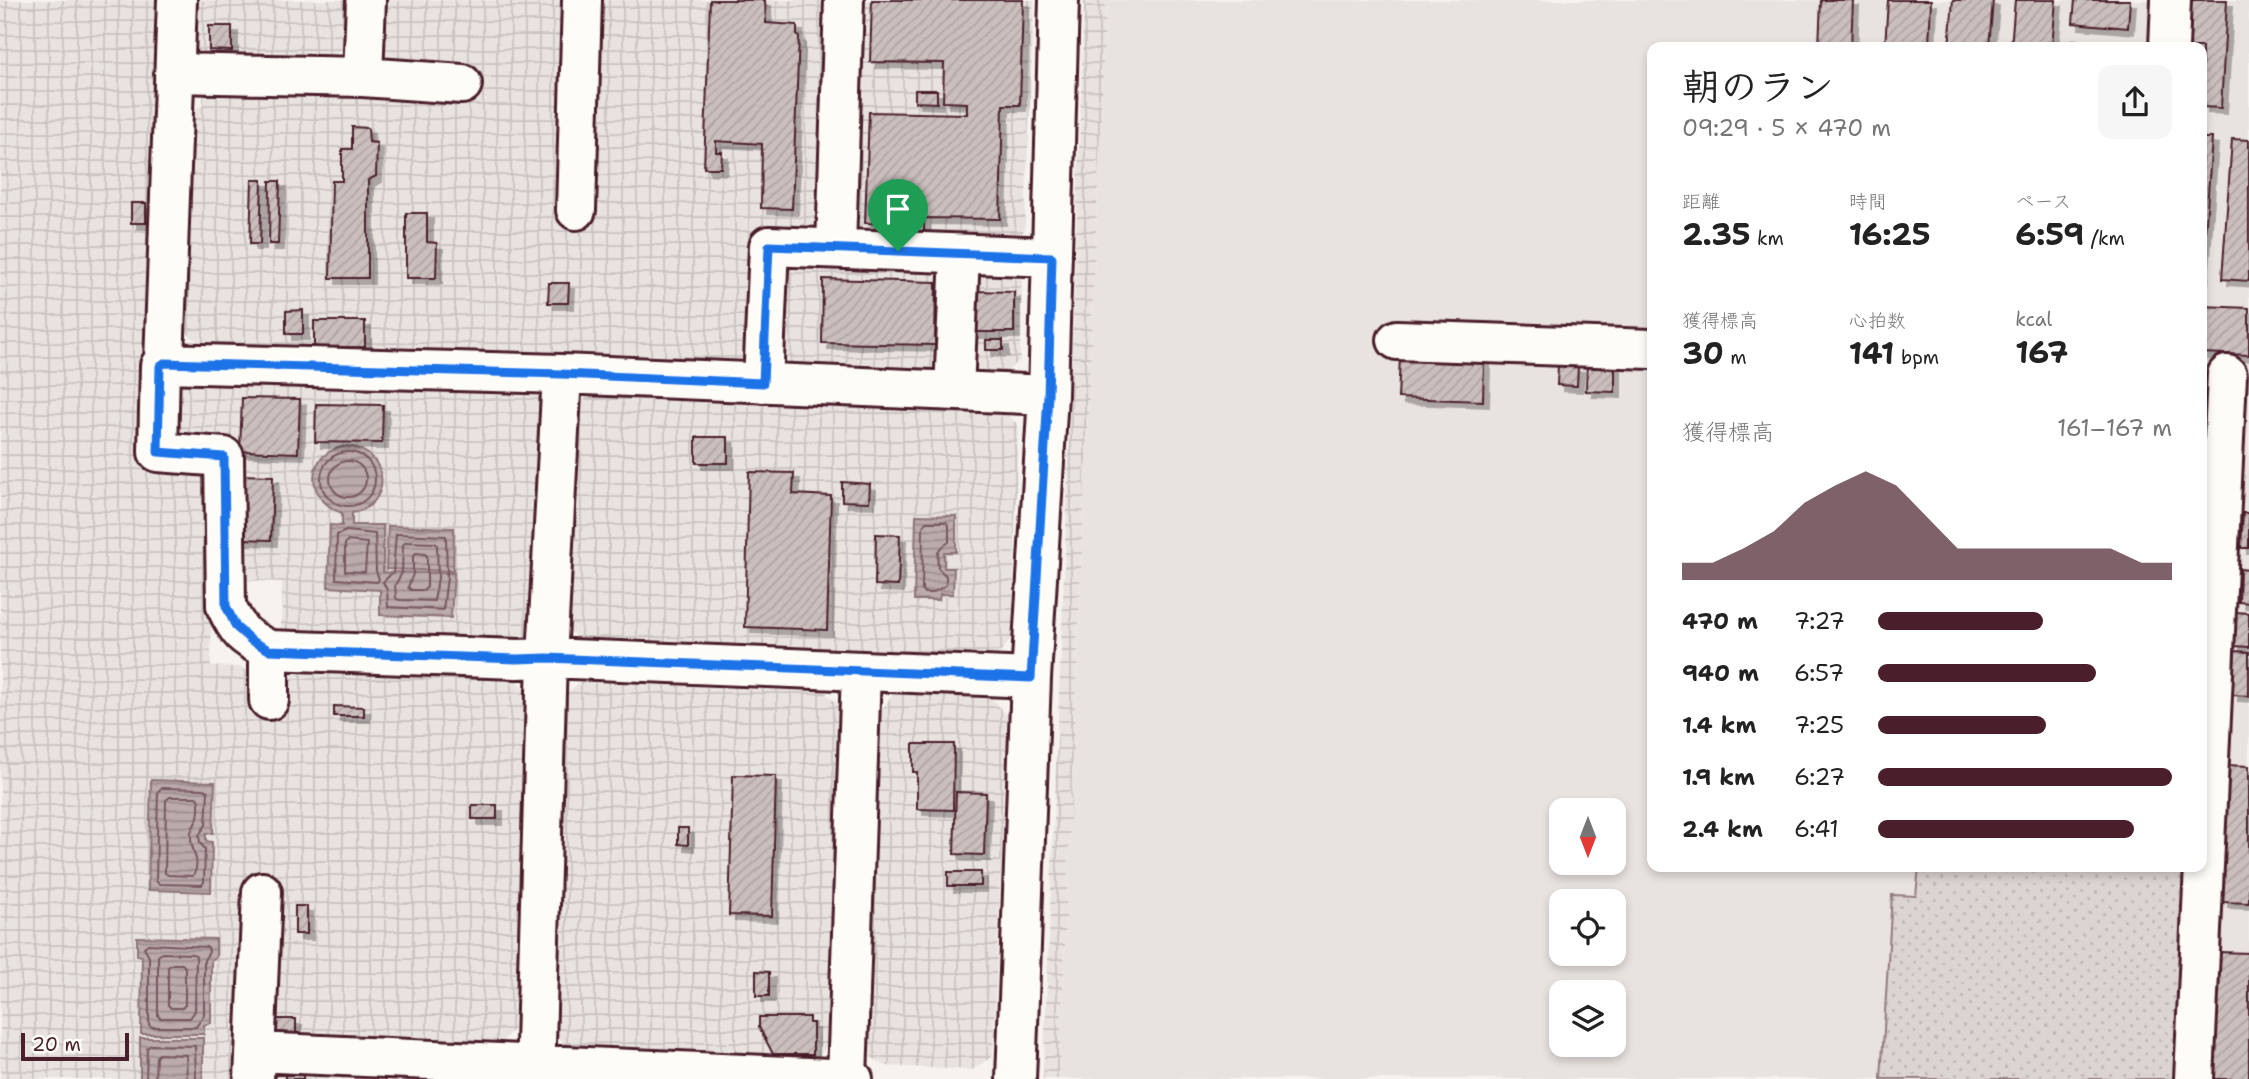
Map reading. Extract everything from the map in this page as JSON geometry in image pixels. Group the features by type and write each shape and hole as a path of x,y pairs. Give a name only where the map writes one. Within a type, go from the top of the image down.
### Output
{"lane":[{"path":"177,0 164,363 160,366 158,452 224,457 226,606 236,627 252,641 269,650 547,658 1031,678"},
{"path":"363,77 366,0"},
{"path":"576,210 582,0"},
{"path":"836,248 844,0"},
{"path":"1016,1079 1031,678 1048,395 1059,0"},
{"path":"2169,42 2171,0"},
{"path":"174,73 363,77 462,83"},
{"path":"763,383 769,246 1052,257"},
{"path":"954,391 960,254"},
{"path":"1397,340 1647,349"},
{"path":"164,363 562,374 1048,395"},
{"path":"536,1071 547,658 562,374"},
{"path":"2207,793 2226,375"},
{"path":"269,650 269,700"},
{"path":"847,1079 861,671"},
{"path":"2194,1079 2203,872"},
{"path":"262,892 254,1065 853,1079"}],"shaded area":[{"path":"0,0 166,0 157,244 148,245 145,462 213,467 211,666 242,667 254,678 285,682 297,672 514,677 532,700 521,1021 503,1041 395,1038 394,1044 266,1043 244,1079 0,1079"},
{"path":"195,0 352,0 350,44 326,61 202,58 194,52"},
{"path":"383,0 827,0 821,223 809,233 753,232 747,365 208,349 190,336 183,327 187,113 203,105 203,91 381,62"},
{"path":"860,0 1034,0 1025,224 1019,238 854,233"},
{"path":"1084,0 1106,0 1059,1079 1043,1079 1067,501"},
{"path":"1106,0 2249,0 2249,1079 1059,1079"},
{"path":"784,263 944,269 939,363 932,372 779,366"},
{"path":"971,269 1019,275 1022,282 1020,360 1003,375 968,373"},
{"path":"169,377 532,387 543,402 531,636 524,643 281,634 282,582 235,580 234,446 167,442"},
{"path":"592,393 1000,407 1018,425 1012,638 995,659 580,641 565,626 578,404"},
{"path":"580,682 825,692 848,715 836,1035 814,1062 568,1050 551,1028 568,692"},
{"path":"893,694 991,698 1007,715 993,1056 972,1070 885,1066 871,1057 860,1040 871,724"},
{"path":"1918,872 2189,872 2182,1079 1881,1079 1892,895 1916,896"},
{"path":"264,1061 522,1079 264,1079"}],"water":[{"path":"348,446 373,458 382,480 374,501 352,513 352,525 383,525 383,572 454,573 451,618 380,615 380,590 328,587 330,525 342,526 342,513 320,497 314,476 323,456 334,449"},
{"path":"916,515 956,516 956,552 944,552 944,568 954,568 953,594 940,594 939,600 914,600"},
{"path":"388,526 454,528 453,571 386,569"},
{"path":"151,780 215,782 213,833 206,834 206,841 212,842 211,892 148,890"},
{"path":"137,937 216,939 216,957 211,960 211,1023 204,1025 204,1034 141,1034 142,956 137,955"},
{"path":"140,1038 203,1038 203,1079 140,1079"}],"building":[{"path":"710,0 765,0 766,23 797,25 799,37 792,209 761,208 762,144 716,141 716,152 722,152 721,168 704,168"},
{"path":"872,0 1023,0 1020,105 1003,105 1000,219 924,218 924,233 910,233 910,218 898,218 898,224 865,223 869,112 967,114 967,103 943,102 944,63 870,62"},
{"path":"1821,0 1853,0 1851,42 1819,42"},
{"path":"1888,0 1931,0 1929,42 1885,42"},
{"path":"1953,0 1993,0 1989,42 1949,42"},
{"path":"2015,0 2056,0 2052,42 2011,42"},
{"path":"2075,0 2130,0 2128,28 2073,23"},
{"path":"2188,0 2227,0 2221,108 2207,107 2207,42 2185,42"},
{"path":"209,26 232,26 232,51 209,50"},
{"path":"915,90 937,90 937,103 915,102"},
{"path":"352,127 368,128 369,142 377,143 376,176 368,180 368,278 330,278 332,181 342,181 342,149 352,149"},
{"path":"2207,138 2212,138 2207,208"},
{"path":"2232,139 2249,140 2249,281 2222,279"},
{"path":"252,180 262,180 260,244 250,244"},
{"path":"270,181 280,181 278,244 269,244"},
{"path":"131,203 146,203 146,223 131,223"},
{"path":"406,213 427,213 427,242 437,243 436,278 406,278"},
{"path":"823,279 936,282 935,345 822,343"},
{"path":"549,283 569,283 568,303 548,303"},
{"path":"973,291 1014,292 1014,332 972,332"},
{"path":"2207,306 2249,308 2249,355 2207,353"},
{"path":"303,310 303,334 286,334 286,311"},
{"path":"314,321 365,321 365,347 314,348"},
{"path":"986,340 1003,340 1003,350 986,350"},
{"path":"1400,357 1484,360 1483,401 1398,398"},
{"path":"1587,362 1615,363 1615,392 1586,391"},
{"path":"1558,365 1578,366 1577,386 1557,385"},
{"path":"242,398 300,399 298,453 240,451"},
{"path":"316,404 383,405 382,443 315,442"},
{"path":"696,437 728,437 728,463 696,463"},
{"path":"749,472 794,473 793,494 831,496 827,630 745,627"},
{"path":"241,475 273,476 271,540 240,539"},
{"path":"842,482 870,484 869,502 842,501"},
{"path":"2243,513 2249,513 2249,548 2241,548"},
{"path":"876,534 900,535 898,586 875,585"},
{"path":"2240,569 2249,570 2249,603 2239,602"},
{"path":"2235,612 2249,613 2249,647 2234,646"},
{"path":"2235,651 2249,652 2249,696 2232,695"},
{"path":"334,706 364,707 364,716 334,716"},
{"path":"913,744 954,744 953,810 917,809 917,772 913,772"},
{"path":"2225,765 2249,766 2249,903 2222,902"},
{"path":"733,775 776,776 772,916 729,915"},
{"path":"956,792 986,793 984,855 954,854"},
{"path":"472,805 497,805 497,819 472,819"},
{"path":"678,828 688,828 688,845 678,844"},
{"path":"948,872 981,872 981,886 948,886"},
{"path":"295,906 307,906 307,934 295,934"},
{"path":"2218,952 2249,953 2249,1079 2214,1079"},
{"path":"756,971 769,972 769,996 756,996"},
{"path":"759,1017 809,1017 809,1023 813,1023 813,1054 773,1054 759,1027"},
{"path":"276,1019 296,1019 296,1038 276,1038"},
{"path":"285,1073 303,1074 303,1079 285,1079"}],"route":[{"path":"769,246 898,251 1052,257 1048,395 1031,678 547,658 269,650 252,641 236,627 226,606 224,457 158,452 160,366 164,363 562,374 763,383 769,246"}]}
